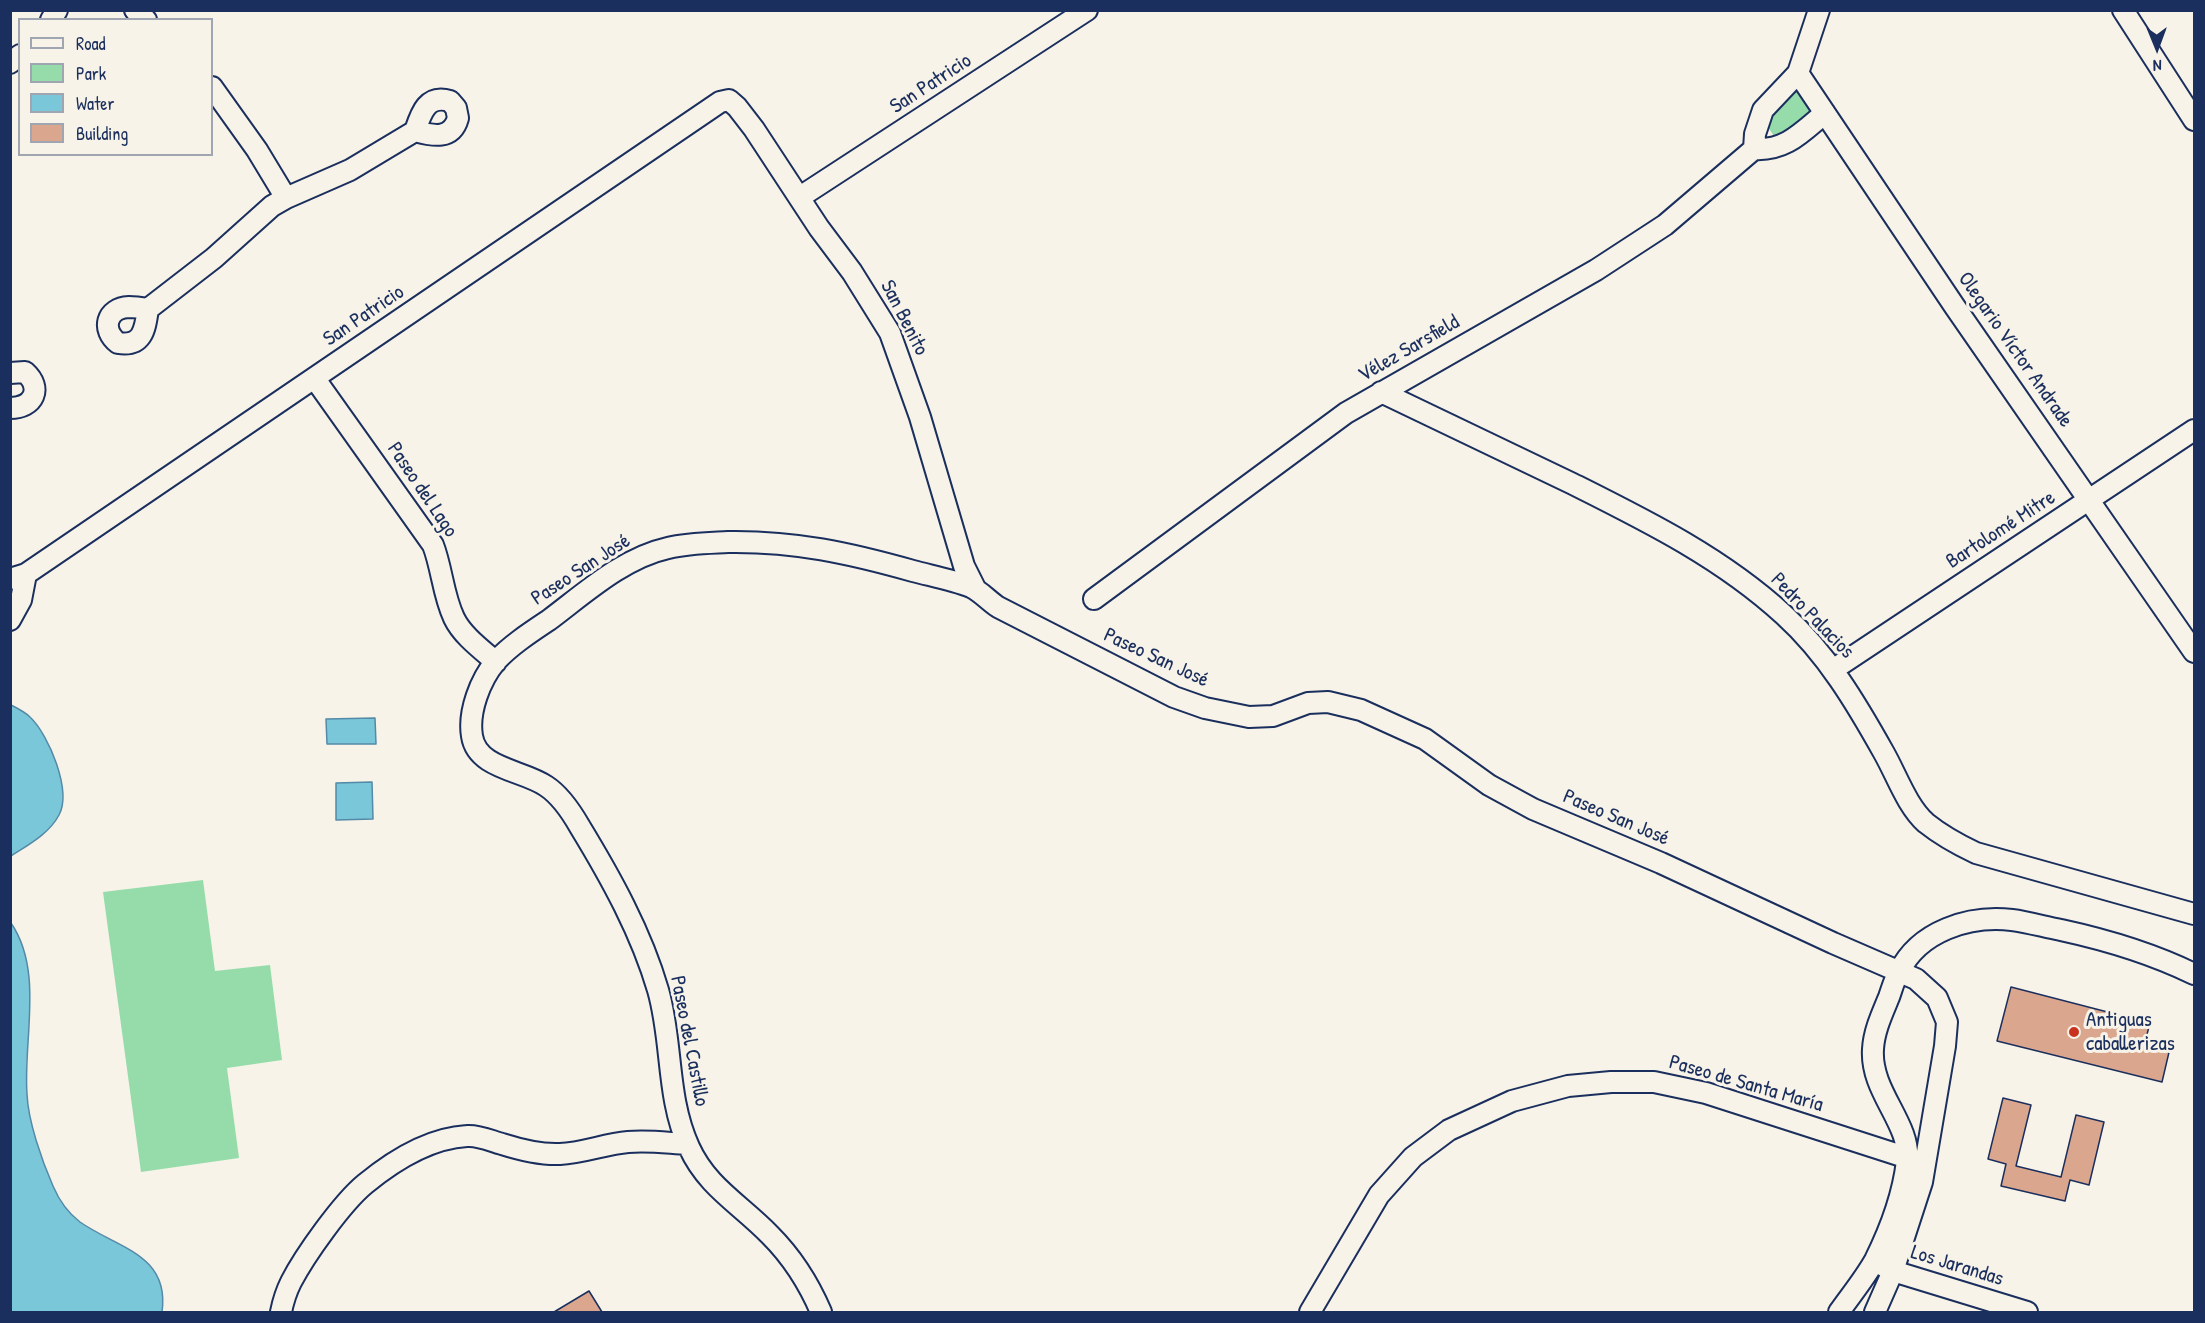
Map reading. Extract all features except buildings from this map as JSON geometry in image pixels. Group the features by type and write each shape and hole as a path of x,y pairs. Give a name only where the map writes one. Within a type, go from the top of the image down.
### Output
{"street":[{"name":"San Patricio","path":"800,197 1087,10"},
{"path":"1819,10 1798,73 1763,110 1755,134 1754,149 1768,150 1785,145 1825,113"},
{"path":"2123,10 2194,120"},
{"name":"Olegario Víctor Andrade","path":"1798,73 1949,297 2194,652"},
{"path":"213,88 257,150 286,198"},
{"name":"San Patricio","path":"10,620 21,600 18,577 315,379 720,102 729,100"},
{"name":"San Benito","path":"729,100 754,129 800,197 875,309 896,347 920,417 964,566 975,588"},
{"path":"148,309 214,258 263,212 286,198 350,171 415,131"},
{"name":"Vélez Sarsfield","path":"1094,598 1346,413 1596,270 1665,225 1754,149"},
{"path":"10,373 25,372 32,379 35,388 30,401 22,407 10,408"},
{"name":"Paseo del Lago","path":"315,379 433,544 454,619 463,632 495,662"},
{"name":"Pedro Palacios","path":"1381,392 1606,501 1718,562 1784,615 1834,669 1913,806 1925,822 1953,842 1976,853 2194,914"},
{"name":"Bartolomé Mitre","path":"1834,669 2194,430"},
{"name":"Paseo San José","path":"495,662 517,643 610,575 633,561 660,550 696,543 746,542 800,545 864,557 975,588 984,597 1008,612 1174,697 1205,708 1249,717 1273,716 1308,703 1328,702 1361,710 1425,739 1489,785 1533,809 1661,863 1899,971 1916,979 1937,998 1947,1022 1944,1056 1922,1182 1893,1271 1875,1312"},
{"name":"Paseo del Castillo","path":"495,662 484,681 471,720 475,748 483,757 533,778 550,788 573,816 628,912 658,991 676,1110 687,1144 699,1168 715,1187 770,1235 794,1264 821,1312"},
{"path":"1839,1312 1874,1260 1898,1204 1908,1158 1903,1132 1874,1073 1873,1050 1876,1029 1899,971 1908,958 1930,937 1956,925 1981,920 2012,920 2106,940 2166,960 2194,974"},
{"name":"Paseo de Santa María","path":"1310,1312 1379,1195 1413,1157 1449,1130 1480,1115 1512,1101 1568,1086 1611,1082 1654,1083 1706,1093 1908,1158"},
{"path":"281,1312 291,1282 317,1242 348,1203 364,1185 421,1148 446,1139 468,1136 544,1153 562,1154 628,1142 687,1144"},
{"name":"Los Jarandas","path":"1874,1260 1893,1271 2027,1312"}],"green space":[{"path":"1795,88 1812,113 1788,132 1774,136 1767,126 1773,110"},
{"path":"203,880 215,971 270,965 282,1060 227,1068 239,1158 141,1172 103,892"}],"water":[{"path":"11,705 30,717 37,725 51,750 61,778 63,792 62,805 55,822 38,838 11,856"},
{"path":"375,718 376,744 327,744 326,719"},
{"path":"372,782 373,819 336,820 336,783"},
{"path":"11,923 21,942 30,984 27,1094 33,1128 44,1165 58,1196 80,1222 138,1255 149,1265 158,1277 162,1293 162,1312 11,1312"}],"place":[{"name":"Antiguas caballerizas","path":"2074,1032"}]}
